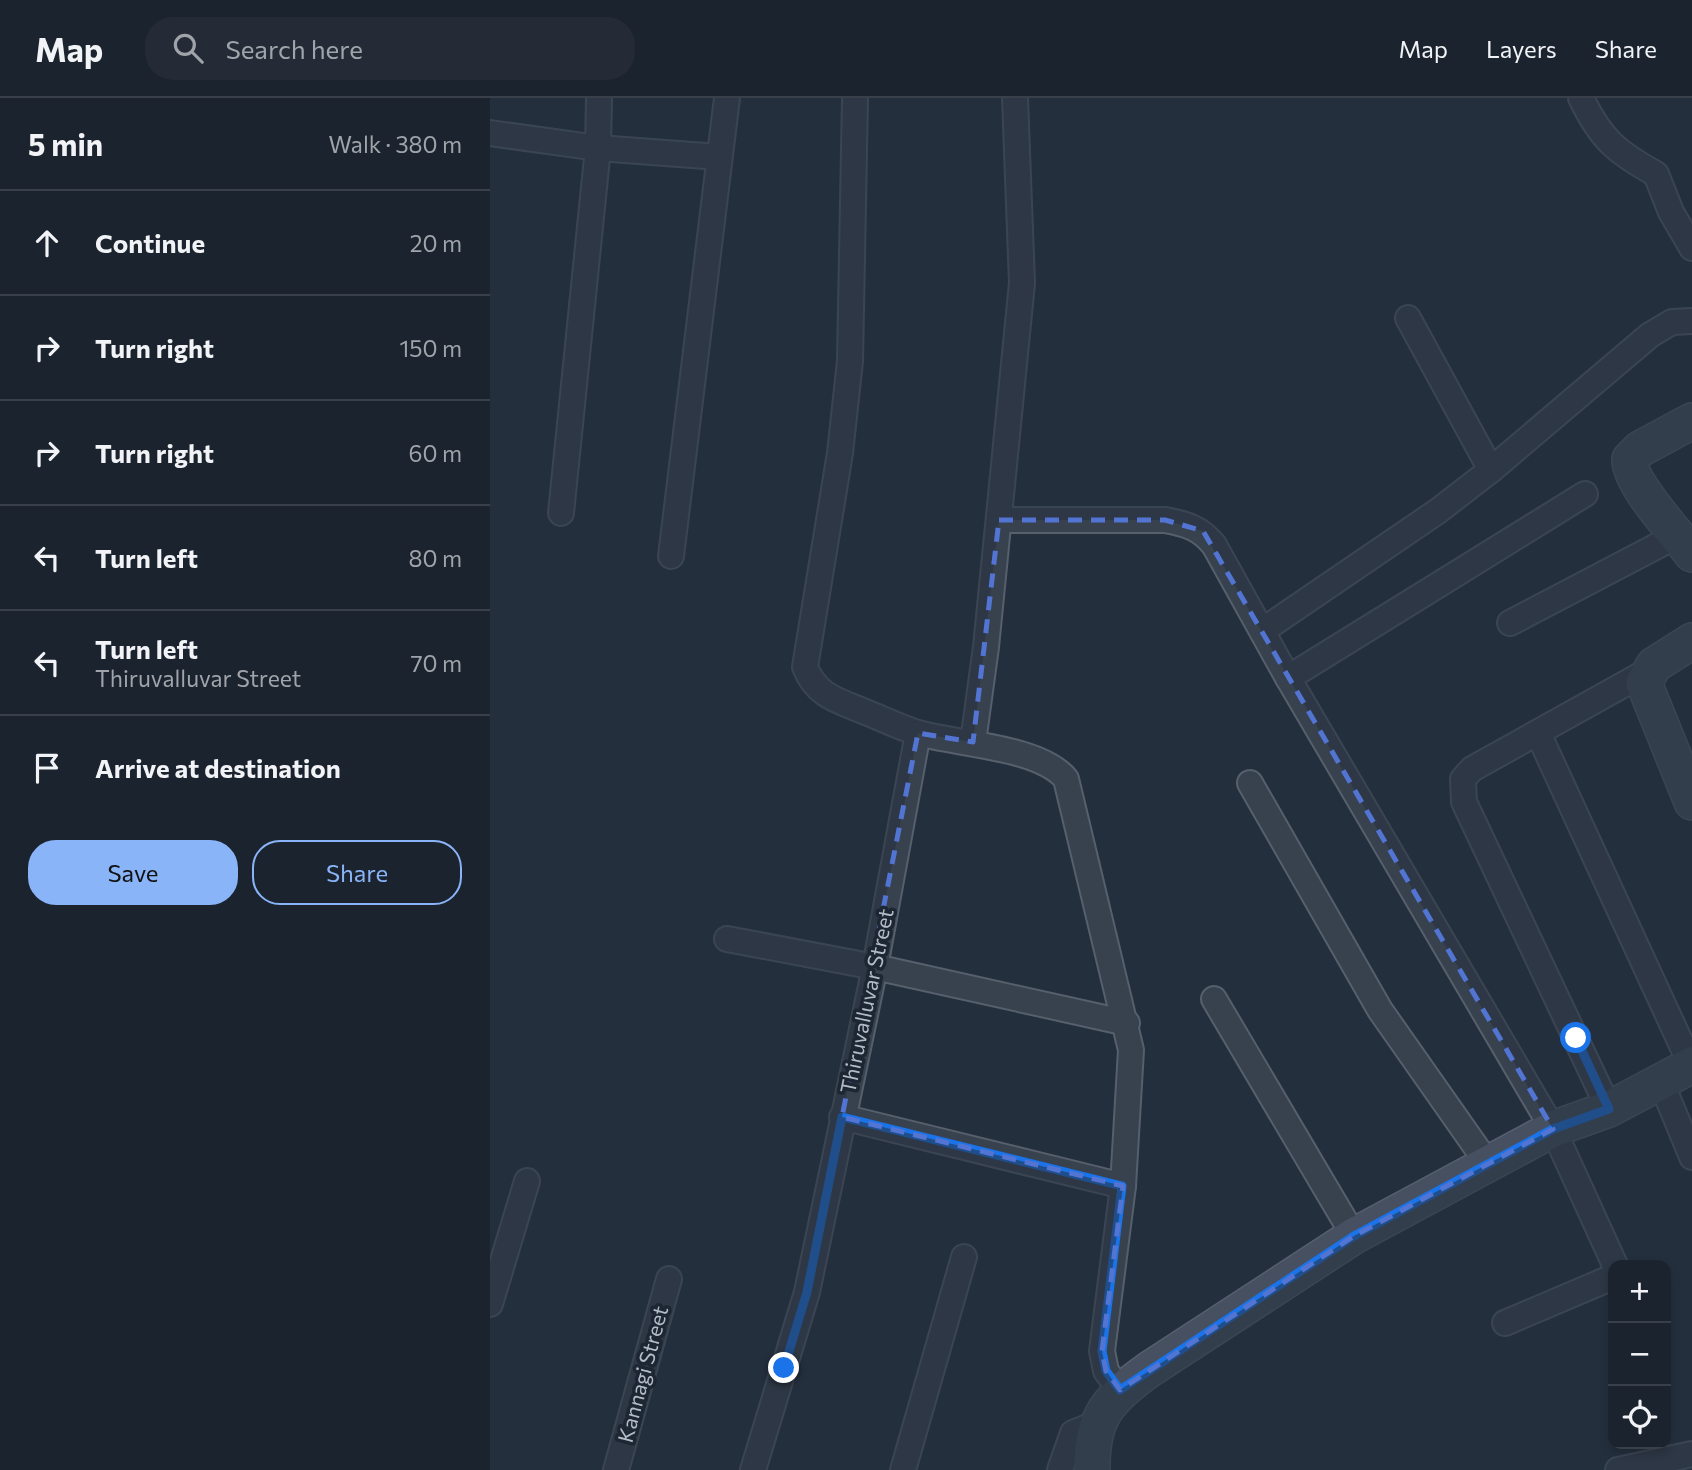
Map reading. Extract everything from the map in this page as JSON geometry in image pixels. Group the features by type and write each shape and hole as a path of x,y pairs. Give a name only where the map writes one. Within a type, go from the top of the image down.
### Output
{"street":[{"path":"561,513 598,148 599,98"},
{"path":"671,556 727,98"},
{"path":"855,98 850,361 840,453 805,667 815,688 831,698 918,733 972,742 1050,764 1066,779 1132,1050 1122,1186 1102,1351 1106,1371 1120,1390"},
{"path":"972,742 999,520 1022,283 1015,98"},
{"path":"1581,98 1597,130 1621,155 1656,174 1671,212 1692,248"},
{"path":"490,133 598,148 719,157"},
{"path":"1408,318 1491,470"},
{"path":"1262,631 1438,511 1491,470 1650,335 1672,322 1690,318"},
{"path":"1510,623 1685,544 1632,473 1630,460 1640,449 1692,421"},
{"path":"1288,678 1585,494"},
{"path":"999,520 1165,520 1188,524 1203,531 1214,545 1288,678 1553,1129 1613,1260"},
{"path":"1609,1109 1464,802 1463,779 1472,769 1648,671 1692,641"},
{"path":"1648,671 1644,683 1646,693 1692,802"},
{"name":"Thiruvalluvar Street","path":"753,1470 807,1292 875,967 918,733"},
{"path":"1092,1470 1091,1438 1120,1390 1354,1236 1553,1129 1609,1109 1692,1065 1538,733"},
{"path":"1250,783 1380,1010 1488,1164"},
{"path":"727,939 875,967 1127,1023"},
{"path":"1214,999 1354,1236"},
{"path":"1661,1082 1692,1157"},
{"path":"842,1117 1122,1186"},
{"path":"490,1304 527,1181"},
{"path":"904,1470 964,1256"},
{"name":"Kannagi Street","path":"616,1470 669,1279"},
{"path":"1505,1323 1608,1279"},
{"path":"1060,1470 1073,1433 1098,1423"},
{"path":"1618,1470 1692,1454"}],"highlighted area":[{"path":"999,520 1165,520 1203,531 1553,1129 1354,1236 1120,1390 1106,1371 1102,1351 1123,1186 842,1117 918,733 973,742"}],"route":[{"path":"784,1368 807,1292 842,1117 1122,1186 1102,1351 1106,1371 1120,1390 1354,1236 1553,1129 1609,1109 1576,1038"}]}
